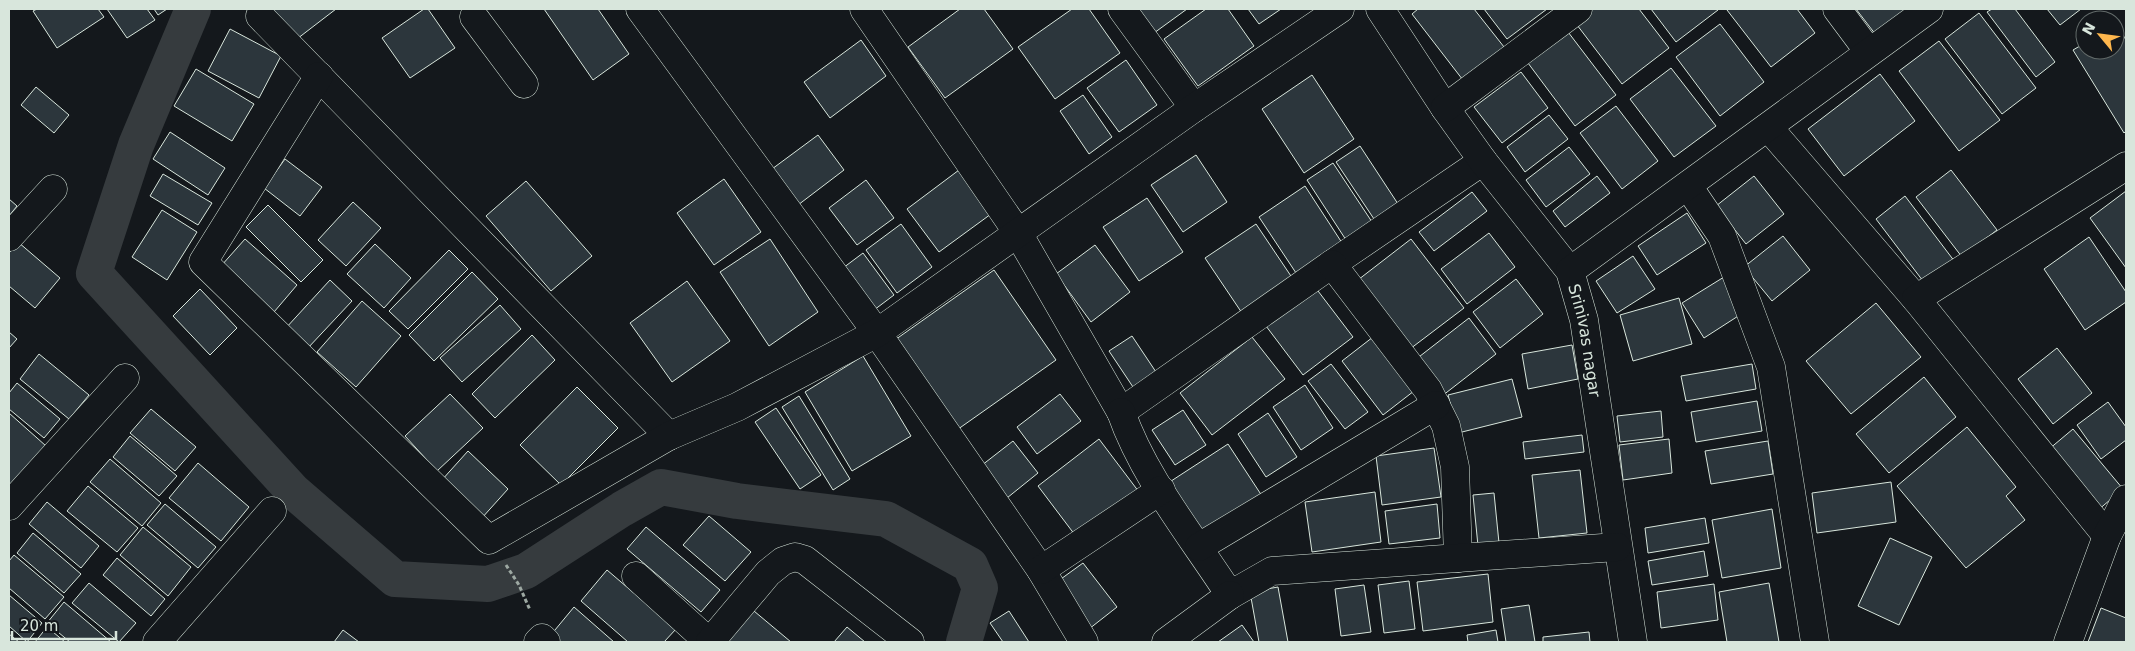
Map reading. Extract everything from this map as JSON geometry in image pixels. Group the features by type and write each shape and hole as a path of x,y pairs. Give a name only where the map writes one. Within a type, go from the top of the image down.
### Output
{"street":[{"path":"640,9 876,333 1041,570 1084,642"},
{"path":"864,9 1018,233 1121,412 1130,436 1161,490 1230,595"},
{"path":"1122,9 1194,108"},
{"path":"320,76 203,262 489,540 669,436 737,407 876,333 1194,108 1340,9"},
{"name":"Srinivas nagar","path":"1380,9 1445,108 1570,271 1584,320 1617,547 1633,642"},
{"path":"1445,108 1578,9"},
{"path":"1837,9 1869,52"},
{"path":"1570,271 1929,9"},
{"path":"477,12 524,84"},
{"path":"260,16 669,436"},
{"path":"1768,127 1916,299 2107,536"},
{"path":"1121,412 1332,264 1484,161"},
{"path":"1916,299 2126,166"},
{"path":"1688,186 1722,236 1771,367 1815,642"},
{"path":"9,237 54,189"},
{"path":"1332,264 1428,390 1446,426 1455,467 1458,558"},
{"path":"9,506 125,378"},
{"path":"1199,547 1436,405"},
{"path":"1041,570 1161,490"},
{"path":"2068,642 2107,536 2126,499"},
{"path":"157,642 272,511"},
{"path":"1166,642 1230,595 1272,571 1617,547"},
{"path":"636,576 709,642 768,573 783,561 795,557 805,560 910,642"}],"path":[{"path":"489,540 519,585 542,641"}],"building":[{"path":"37,9 98,9 104,17 57,48 33,11"},
{"path":"107,9 147,9 155,20 127,38"},
{"path":"154,9 167,9 158,15"},
{"path":"267,9 336,9 293,42"},
{"path":"424,9 428,9 455,48 410,78 382,38"},
{"path":"544,9 598,9 629,54 593,80"},
{"path":"960,9 984,9 1013,49 945,98 908,47"},
{"path":"1072,9 1089,9 1120,53 1055,99 1018,47"},
{"path":"1137,9 1187,9 1154,33"},
{"path":"1206,9 1228,9 1254,46 1198,86 1164,39"},
{"path":"1248,9 1281,9 1259,24"},
{"path":"1418,9 1474,9 1508,52 1466,84 1412,14"},
{"path":"1484,9 1547,9 1507,39"},
{"path":"1591,9 1639,9 1669,48 1622,84 1574,21"},
{"path":"1651,9 1717,9 1718,10 1676,42"},
{"path":"1797,9 1815,33 1771,67 1727,10"},
{"path":"1856,9 1919,9 1879,39"},
{"path":"1992,9 2015,9 2055,62 2036,77 1987,12"},
{"path":"2047,9 2081,9 2075,10 2075,14 2060,25"},
{"path":"1979,13 2036,88 2002,114 1945,39"},
{"path":"1720,24 1764,82 1720,116 1676,57"},
{"path":"1565,28 1616,95 1575,126 1525,59"},
{"path":"230,29 281,56 259,98 208,71"},
{"path":"2125,38 2126,131 2124,133 2079,60 2125,60"},
{"path":"861,40 886,76 830,118 804,82"},
{"path":"1939,41 2000,120 1959,151 1899,71"},
{"path":"1126,60 1157,105 1119,132 1087,88"},
{"path":"1671,68 1716,126 1674,157 1630,99"},
{"path":"196,69 254,104 232,141 174,106"},
{"path":"1521,72 1548,108 1502,143 1474,107"},
{"path":"1880,74 1915,121 1844,176 1808,129"},
{"path":"1312,75 1354,139 1304,173 1262,109"},
{"path":"36,87 69,115 54,133 21,105"},
{"path":"1083,95 1112,137 1089,154 1060,111"},
{"path":"1616,106 1658,161 1622,189 1580,133"},
{"path":"1549,115 1568,139 1525,172 1507,147"},
{"path":"170,132 225,168 208,195 153,159"},
{"path":"818,135 844,170 798,205 772,169"},
{"path":"1360,146 1400,207 1376,222 1336,162"},
{"path":"1569,147 1590,174 1546,207 1526,180"},
{"path":"1196,155 1227,202 1183,232 1151,185"},
{"path":"285,159 322,187 300,216 264,188"},
{"path":"1333,163 1374,225 1348,243 1307,180"},
{"path":"959,170 991,214 939,252 907,209"},
{"path":"1951,170 1997,230 1962,257 1916,197"},
{"path":"163,174 212,203 198,225 150,196"},
{"path":"1597,176 1610,193 1565,227 1553,211"},
{"path":"1754,176 1784,214 1746,244 1716,206"},
{"path":"724,179 761,232 714,265 677,213"},
{"path":"866,180 894,218 857,245 829,208"},
{"path":"526,181 592,256 551,291 486,216"},
{"path":"1305,186 1346,249 1300,279 1259,217"},
{"path":"2126,191 2126,268 2090,218"},
{"path":"1472,192 1487,211 1434,251 1419,232"},
{"path":"1905,196 1955,262 1926,285 1876,219"},
{"path":"1147,198 1183,252 1139,281 1103,227"},
{"path":"9,199 17,206 9,216"},
{"path":"353,202 381,228 346,266 318,240"},
{"path":"268,205 323,260 301,282 246,227"},
{"path":"162,210 197,232 167,280 132,257"},
{"path":"1687,213 1706,243 1657,275 1638,246"},
{"path":"901,224 932,267 897,293 866,250"},
{"path":"1256,224 1297,285 1246,319 1205,258"},
{"path":"1489,233 1515,267 1467,304 1441,269"},
{"path":"1783,236 1810,270 1772,301 1744,267"},
{"path":"2089,237 2126,292 2126,302 2085,330 2044,269"},
{"path":"245,239 297,285 274,312 221,266"},
{"path":"770,239 818,312 769,346 720,272"},
{"path":"1411,239 1464,308 1406,352 1354,283"},
{"path":"18,242 60,278 35,308 9,286 9,253"},
{"path":"375,244 411,278 384,308 347,274"},
{"path":"1095,245 1130,292 1091,322 1056,274"},
{"path":"449,250 468,269 408,329 389,311"},
{"path":"863,253 894,295 870,313 839,271"},
{"path":"1633,256 1655,289 1617,313 1596,281"},
{"path":"994,270 1056,360 954,432 892,342"},
{"path":"472,272 498,299 434,361 409,335"},
{"path":"1724,277 1746,311 1704,338 1682,303"},
{"path":"1516,279 1543,314 1500,348 1473,312"},
{"path":"330,280 352,301 307,349 285,329"},
{"path":"687,281 730,341 672,382 630,323"},
{"path":"1315,287 1353,337 1303,375 1266,326"},
{"path":"200,289 237,328 210,355 173,316"},
{"path":"1679,298 1692,344 1633,361 1620,315"},
{"path":"362,301 401,336 356,387 317,352"},
{"path":"1876,303 1921,357 1851,414 1806,361"},
{"path":"500,305 521,329 462,382 440,358"},
{"path":"1469,318 1496,354 1442,396 1415,360"},
{"path":"9,332 17,339 9,348"},
{"path":"532,335 555,360 495,418 472,394"},
{"path":"1132,336 1156,372 1133,387 1109,351"},
{"path":"1252,337 1285,379 1212,435 1180,393"},
{"path":"1373,337 1414,391 1383,415 1342,361"},
{"path":"1572,345 1578,379 1528,389 1522,354"},
{"path":"2057,348 2092,393 2053,424 2018,379"},
{"path":"39,354 89,395 69,419 20,379"},
{"path":"863,356 911,436 852,471 805,392"},
{"path":"1331,364 1368,412 1345,429 1308,381"},
{"path":"1752,364 1756,389 1686,401 1681,376"},
{"path":"1924,377 1956,417 1889,473 1856,434"},
{"path":"1512,379 1522,417 1458,433 1448,395"},
{"path":"17,383 60,419 44,438 9,409 9,393"},
{"path":"1305,385 1333,428 1301,450 1273,407"},
{"path":"577,387 618,428 561,485 520,445"},
{"path":"450,394 483,428 437,471 405,436"},
{"path":"1060,394 1081,421 1037,454 1017,427"},
{"path":"799,396 850,479 833,490 782,407"},
{"path":"1757,401 1762,431 1696,442 1691,412"},
{"path":"2108,402 2126,427 2126,440 2101,459 2077,425"},
{"path":"776,408 821,475 800,489 755,422"},
{"path":"151,409 196,447 175,471 130,433"},
{"path":"1183,410 1206,445 1175,465 1152,430"},
{"path":"1661,411 1663,437 1620,442 1617,416"},
{"path":"9,413 46,446 9,489"},
{"path":"1268,413 1297,457 1266,477 1238,434"},
{"path":"1967,427 2016,487 2006,496 2025,520 1966,568 1897,486"},
{"path":"2073,429 2123,489 2091,516 2042,455"},
{"path":"1582,435 1584,452 1525,459 1523,442"},
{"path":"130,436 177,476 159,496 113,457"},
{"path":"1099,439 1139,492 1078,539 1038,486"},
{"path":"1669,439 1672,473 1623,480 1619,445"},
{"path":"1013,441 1038,473 1002,502 977,469"},
{"path":"1768,441 1773,474 1711,484 1705,451"},
{"path":"1228,444 1262,496 1200,538 1165,485"},
{"path":"1434,448 1441,497 1382,505 1376,456"},
{"path":"468,451 508,489 481,519 441,481"},
{"path":"110,459 161,503 142,526 90,482"},
{"path":"198,463 249,507 221,541 169,498"},
{"path":"1580,470 1587,533 1539,538 1532,475"},
{"path":"1891,482 1896,522 1817,533 1812,493"},
{"path":"88,486 138,528 117,552 67,511"},
{"path":"1375,492 1381,542 1312,552 1305,502"},
{"path":"1494,493 1499,543 1478,546 1473,495"},
{"path":"47,502 99,546 81,568 29,524"},
{"path":"165,504 216,547 198,568 147,525"},
{"path":"1437,504 1440,538 1389,544 1385,511"},
{"path":"1772,509 1781,568 1722,578 1712,520"},
{"path":"709,516 751,552 725,581 683,545"},
{"path":"1705,518 1709,543 1648,553 1645,528"},
{"path":"143,527 191,567 168,596 120,555"},
{"path":"646,527 720,590 701,612 627,549"},
{"path":"33,533 81,574 64,593 17,553"},
{"path":"1890,538 1932,557 1899,625 1858,606"},
{"path":"1704,551 1708,576 1652,585 1648,561"},
{"path":"14,555 64,597 45,619 9,588 9,561"},
{"path":"117,558 165,599 151,616 103,575"},
{"path":"1083,563 1117,607 1089,629 1054,584"},
{"path":"607,570 676,629 664,642 628,642 581,601"},
{"path":"1488,574 1493,622 1423,631 1417,582"},
{"path":"1409,581 1415,629 1384,633 1378,585"},
{"path":"89,583 136,623 119,642 72,603"},
{"path":"1769,583 1779,642 1727,642 1719,592"},
{"path":"1714,584 1718,620 1661,628 1657,592"},
{"path":"1364,585 1371,632 1341,636 1335,589"},
{"path":"1278,587 1288,642 1259,642 1250,592"},
{"path":"9,595 42,623 27,642 9,626"},
{"path":"64,602 111,642 70,642 47,623"},
{"path":"1529,605 1535,642 1506,642 1501,609"},
{"path":"748,606 791,642 727,642"},
{"path":"574,607 614,642 557,642 550,636"},
{"path":"2101,608 2126,618 2126,642 2088,642"},
{"path":"1009,611 1029,642 1003,642 990,623"},
{"path":"1242,625 1254,642 1218,642"},
{"path":"47,627 65,642 35,642"},
{"path":"847,627 865,642 834,642"},
{"path":"343,630 359,642 334,642"},
{"path":"1496,630 1498,642 1468,642 1467,635"},
{"path":"1589,632 1590,642 1543,642 1543,637"},
{"path":"9,634 19,642 9,642"}],"waterway":[{"path":"193,9 136,145 94,273 293,491 395,579 488,584 526,571 622,509 661,487 737,501 886,519 970,565 980,588 964,642"}]}
